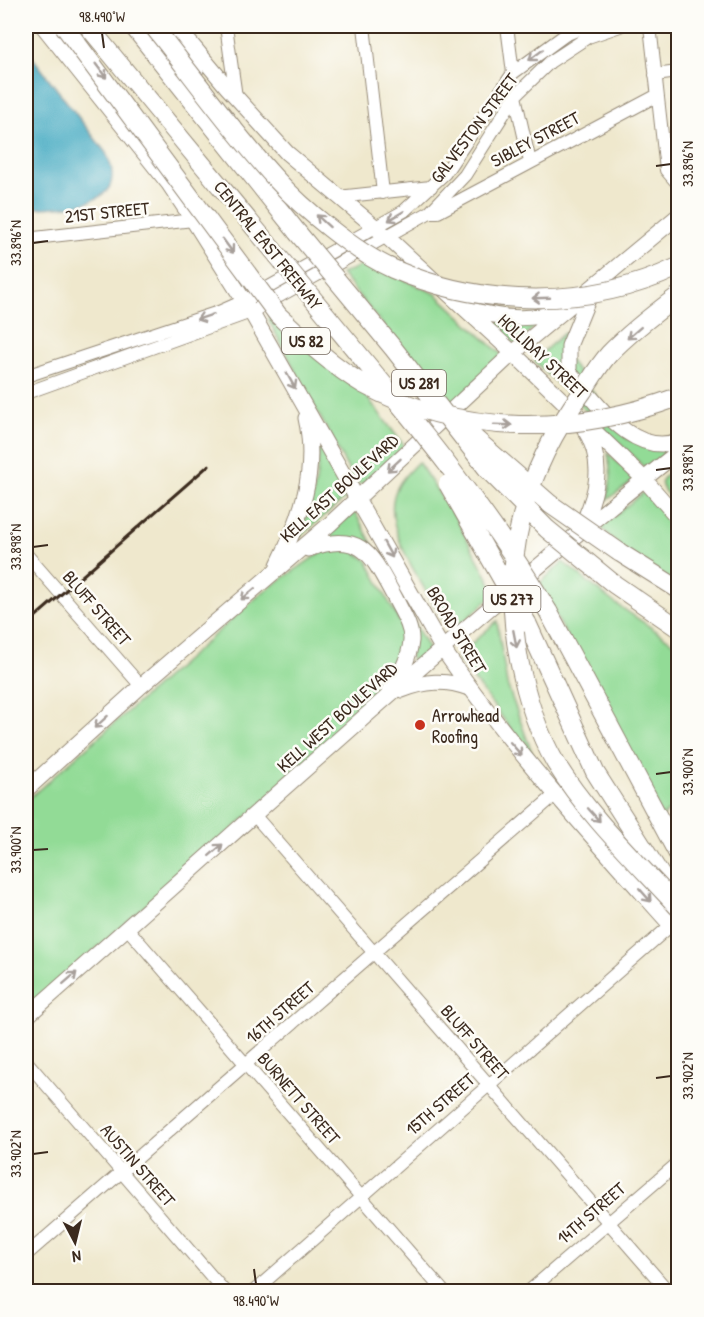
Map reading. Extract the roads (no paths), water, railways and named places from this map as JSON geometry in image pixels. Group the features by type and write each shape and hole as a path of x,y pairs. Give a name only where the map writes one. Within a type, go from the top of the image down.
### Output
{"highway":[{"name":"US 82","path":"64,26 278,315 319,353 363,383 421,410 490,424 545,427 628,413 678,397"},
{"path":"82,26 129,77"},
{"name":"CENTRAL EAST FREEWAY","path":"88,26 409,415 518,560 602,708 678,854"},
{"name":"CENTRAL EAST FREEWAY","path":"133,26 489,471 547,529 614,584 678,628"},
{"path":"153,26 275,178 333,231 392,268 451,289 512,300 574,297 649,281 678,267"},
{"path":"167,26 259,168 294,228"},
{"name":"US 277","path":"678,296 609,355 557,427 535,474 519,525 512,576 512,624 522,674 535,718 555,760 582,801 678,905"},
{"path":"371,371 455,495 527,623 595,772 678,905"},
{"path":"414,378 482,446 550,504 619,552 678,589"}],"main road":[{"path":"43,26 170,183 248,306"},
{"path":"176,26 287,153 338,197"},
{"name":"HOLLIDAY STREET","path":"338,197 382,232 513,353 644,479 678,518"},
{"name":"KELL EAST BOULEVARD","path":"26,790 141,686 359,498 513,353 678,216"},
{"path":"592,289 569,346 568,372 623,429 641,441 658,445 678,441"},
{"name":"BROAD STREET","path":"248,306 359,498 442,648 512,745 676,925"},
{"path":"465,309 515,320 538,318 569,308"},
{"path":"275,571 292,536 307,490 310,436 303,404"},
{"path":"574,411 591,439 596,454 598,478 595,500 579,532"},
{"name":"KELL WEST BOULEVARD","path":"26,1017 442,648 678,452"},
{"path":"297,552 327,542 340,542 356,546 373,557 409,625 411,638 408,660 379,706"},
{"path":"393,693 420,683 441,681 470,688"}],"street":[{"path":"226,26 236,97"},
{"path":"364,26 383,194"},
{"path":"507,26 513,73"},
{"name":"GALVESTON STREET","path":"382,232 445,173 513,73 565,35 586,26"},
{"name":"GALVESTON STREET","path":"26,393 248,306 382,232 430,212 465,175 515,96 550,62 588,37 620,26"},
{"path":"650,26 666,170 678,184"},
{"path":"206,62 223,59 229,45"},
{"path":"655,75 678,72"},
{"path":"515,96 530,162"},
{"name":"SIBLEY STREET","path":"430,212 438,212 657,96"},
{"path":"338,197 432,187"},
{"name":"21ST STREET","path":"26,239 193,220"},
{"name":"GALVESTON STREET","path":"26,376 219,312 248,306"},
{"name":"BLUFF STREET","path":"26,554 141,686"},
{"name":"16TH STREET","path":"26,1255 556,794"},
{"name":"BLUFF STREET","path":"255,816 669,1292"},
{"name":"15TH STREET","path":"253,1292 676,925"},
{"name":"BURNETT STREET","path":"127,928 444,1292"},
{"name":"AUSTIN STREET","path":"26,1061 225,1292"},
{"name":"14TH STREET","path":"528,1292 678,1162"}],"water":[{"path":"26,49 106,153 112,172 110,185 102,195 90,201 74,205 26,209"}],"railway":[{"path":"26,625 209,465"}],"place":[{"name":"Arrowhead Roofing","path":"420,725"}]}
